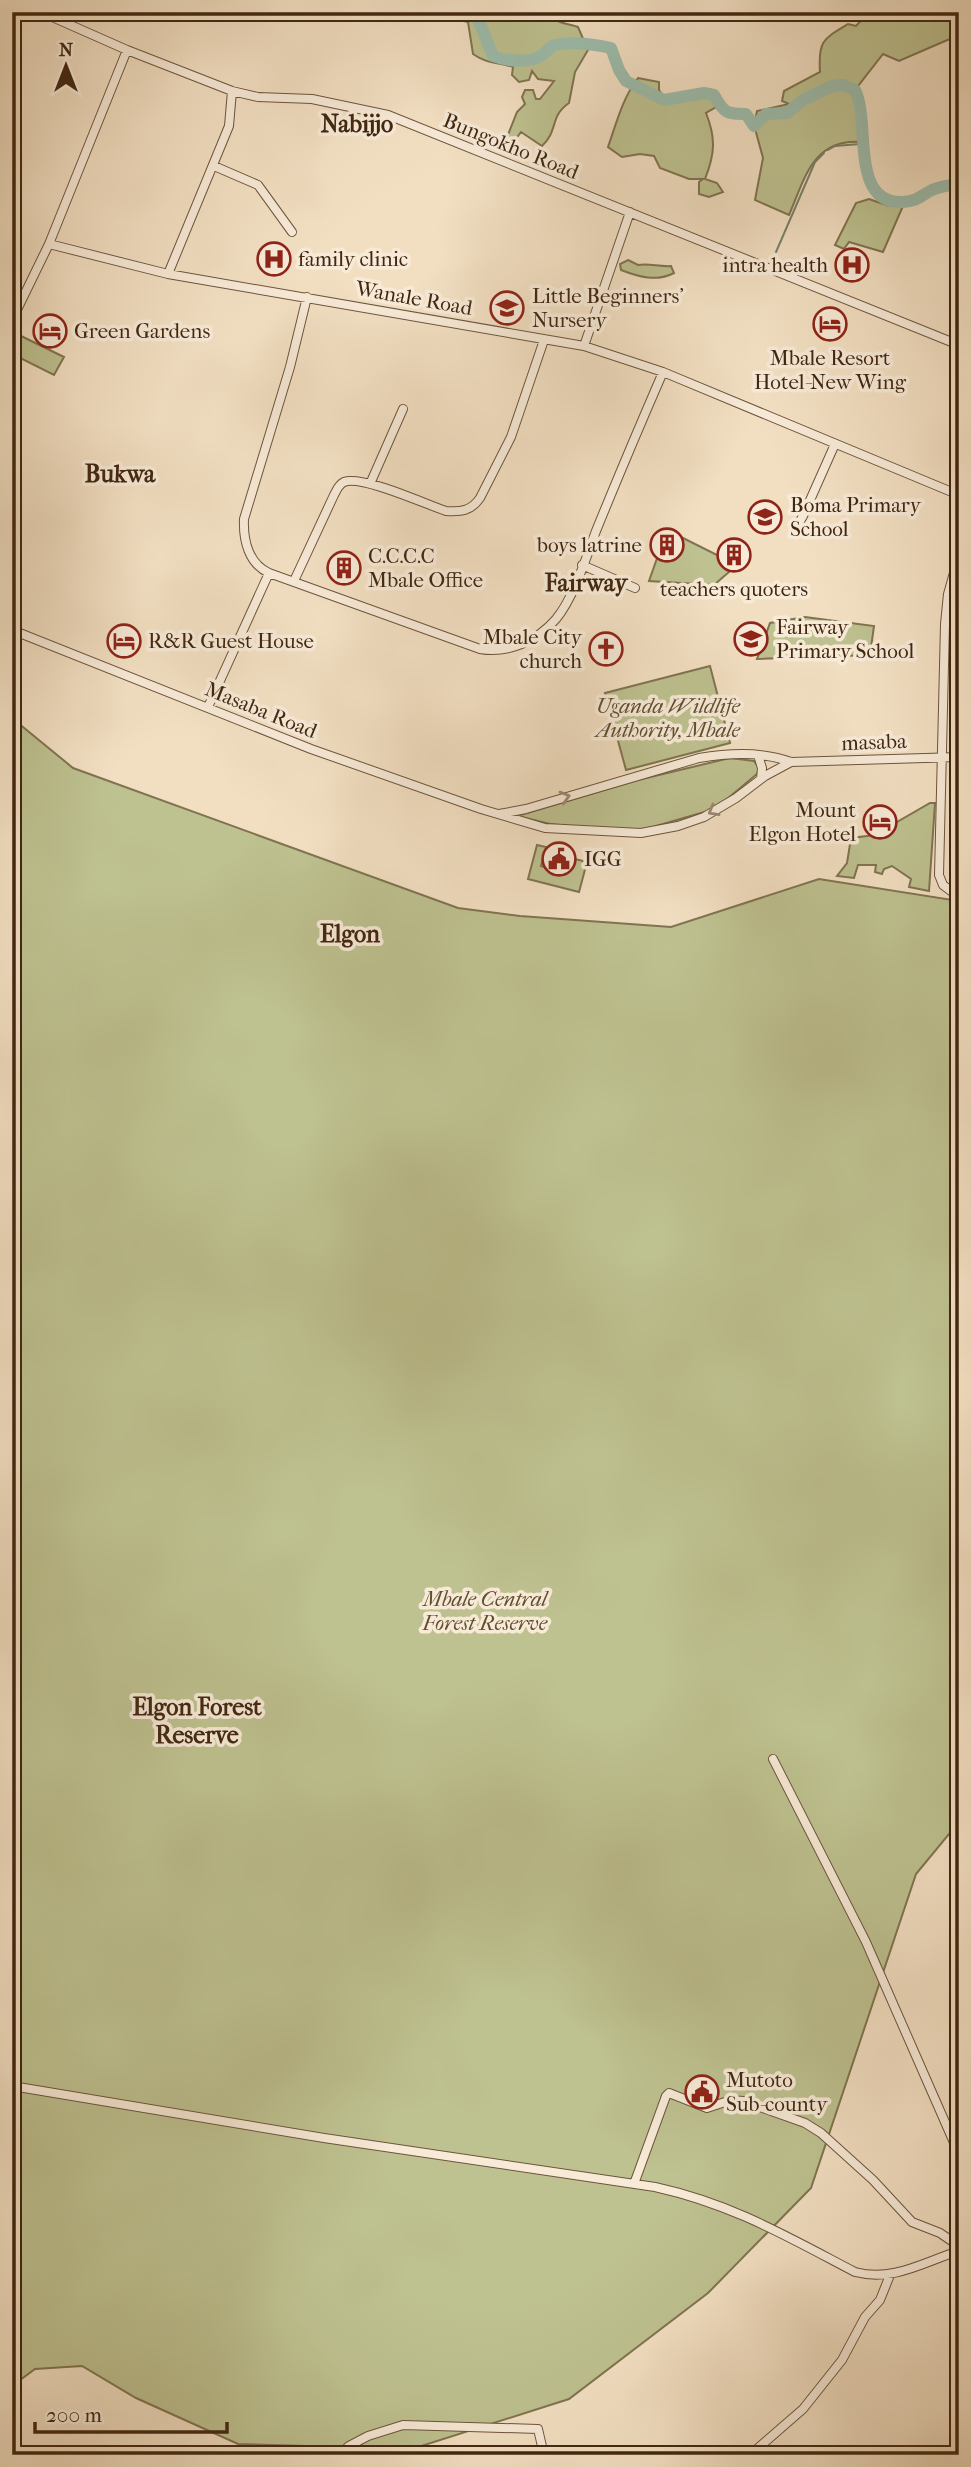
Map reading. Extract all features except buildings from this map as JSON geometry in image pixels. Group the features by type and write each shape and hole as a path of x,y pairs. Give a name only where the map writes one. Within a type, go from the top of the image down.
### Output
{"street":[{"name":"Bungokho Road","path":"41,12 127,50 232,91 258,97 312,99 388,115 959,345"},
{"path":"12,320 49,244 127,50"},
{"path":"168,274 229,126 232,91"},
{"path":"214,166 258,185 292,232"},
{"path":"584,346 630,212"},
{"name":"Wanale Road","path":"49,244 168,274 584,346 663,372 959,495"},
{"path":"307,297 290,368 244,519 245,535 253,561 256,566 269,573 480,649 494,651 527,642 558,617 663,372"},
{"path":"295,581 340,485 346,481 370,484 446,511 457,512 473,506 480,498 511,437 544,340"},
{"path":"370,484 403,409"},
{"path":"793,533 835,444"},
{"path":"959,555 948,594 940,757 939,875 943,885 959,897"},
{"path":"582,565 635,588"},
{"path":"208,706 269,573"},
{"name":"Masaba Road","path":"12,630 311,749 545,828 641,833 678,826 704,817 791,762"},
{"path":"499,814 725,753 758,755 791,762"},
{"path":"758,755 762,768 761,779"},
{"name":"masaba","path":"791,762 959,757"},
{"path":"773,1759 866,1942 959,2154"},
{"path":"12,2086 693,2195 755,2219 855,2272 890,2275 903,2273 959,2248 940,2233 912,2222 873,2180 805,2123 743,2101 731,2100 707,2108 669,2093 634,2184"},
{"path":"750,2455 803,2409 842,2360 865,2317 880,2300 890,2275"},
{"path":"340,2455 349,2446 368,2436 402,2426 538,2429 544,2455"}],"green space":[{"path":"445,12 488,12 497,16 501,12 521,12 522,15 532,18 543,14 578,27 588,50 575,72 569,103 559,113 551,134 542,146 521,132 514,148 508,151 504,145 517,112 525,104 522,97 525,90 533,90 536,99 540,99 554,81 538,79 532,71 529,80 519,82 512,75 513,67 473,54 468,22 452,18"},
{"path":"869,12 941,12 959,29 959,35 899,61 883,54 855,90 862,142 845,142 832,147 813,163 789,215 755,200 763,158 754,125 757,111 789,104 782,101 784,91 820,72 820,54 824,42 848,24 856,26"},
{"path":"638,78 659,82 659,90 664,97 694,100 712,91 723,103 706,113 713,146 705,179 717,183 723,192 709,197 699,194 699,182 703,179 689,179 660,168 654,156 640,154 622,157 608,147 624,102"},
{"path":"869,199 889,206 903,206 883,252 849,242 844,249 835,245 856,203"},
{"path":"628,260 638,265 671,266 674,273 655,278 634,275 621,270 620,264"},
{"path":"19,335 64,357 54,375 12,354"},
{"path":"667,530 737,565 714,585 649,581"},
{"path":"805,617 874,626 870,655 757,659 770,623"},
{"name":"Uganda Wildlife Authority, Mbale","path":"710,666 730,743 626,770 605,693"},
{"name":"Mbale Central Forest Reserve","path":"12,718 73,768 458,908 520,916 671,927 819,879 959,901 959,1822 916,1874 811,2188 708,2293 569,2399 412,2449 238,2444 136,2398 82,2366 35,2369 12,2386"},
{"path":"730,758 754,761 759,768 757,774 715,809 642,830 550,824 517,816 638,780"},
{"path":"930,803 935,803 929,891 909,887 911,879 892,866 884,869 882,874 875,872 876,865 858,865 854,878 837,876 847,863 851,838 875,835 876,830 883,830"},
{"path":"537,845 546,847 541,866 559,871 560,868 563,869 567,857 587,862 579,892 528,879"}],"waterway":[{"path":"484,12 478,19 493,56 531,60 553,46 569,43 611,48 626,81 664,100 704,93 714,95 726,111 746,114 754,126 766,114 787,113 803,100 832,86 843,85 855,90 862,121 868,176 875,190 886,199 903,202 916,199 932,190 959,184"},
{"path":"828,150 835,146 860,144"},
{"path":"776,252 815,162 824,153"}],"place":[{"name":"family clinic","path":"274,259"},
{"name":"intra health","path":"852,265"},
{"name":"Little Beginners' Nursery","path":"507,308"},
{"name":"Mbale Resort Hotel-New Wing","path":"830,324"},
{"name":"Green Gardens","path":"50,331"},
{"name":"Boma Primary School","path":"765,517"},
{"name":"boys latrine","path":"667,545"},
{"name":"teachers quoters","path":"734,555"},
{"name":"C.C.C.C Mbale Office","path":"344,568"},
{"name":"Fairway Primary School","path":"751,639"},
{"name":"R&R Guest House","path":"124,641"},
{"name":"Mbale City church","path":"606,649"},
{"name":"Mount Elgon Hotel","path":"880,822"},
{"name":"IGG","path":"559,859"},
{"name":"Mutoto Sub-county","path":"702,2092"}],"district":[{"name":"Nabijjo","path":"357,124"},
{"name":"Bukwa","path":"120,474"},
{"name":"Fairway","path":"586,583"},
{"name":"Elgon","path":"350,934"},
{"name":"Elgon Forest Reserve","path":"197,1721"}]}
